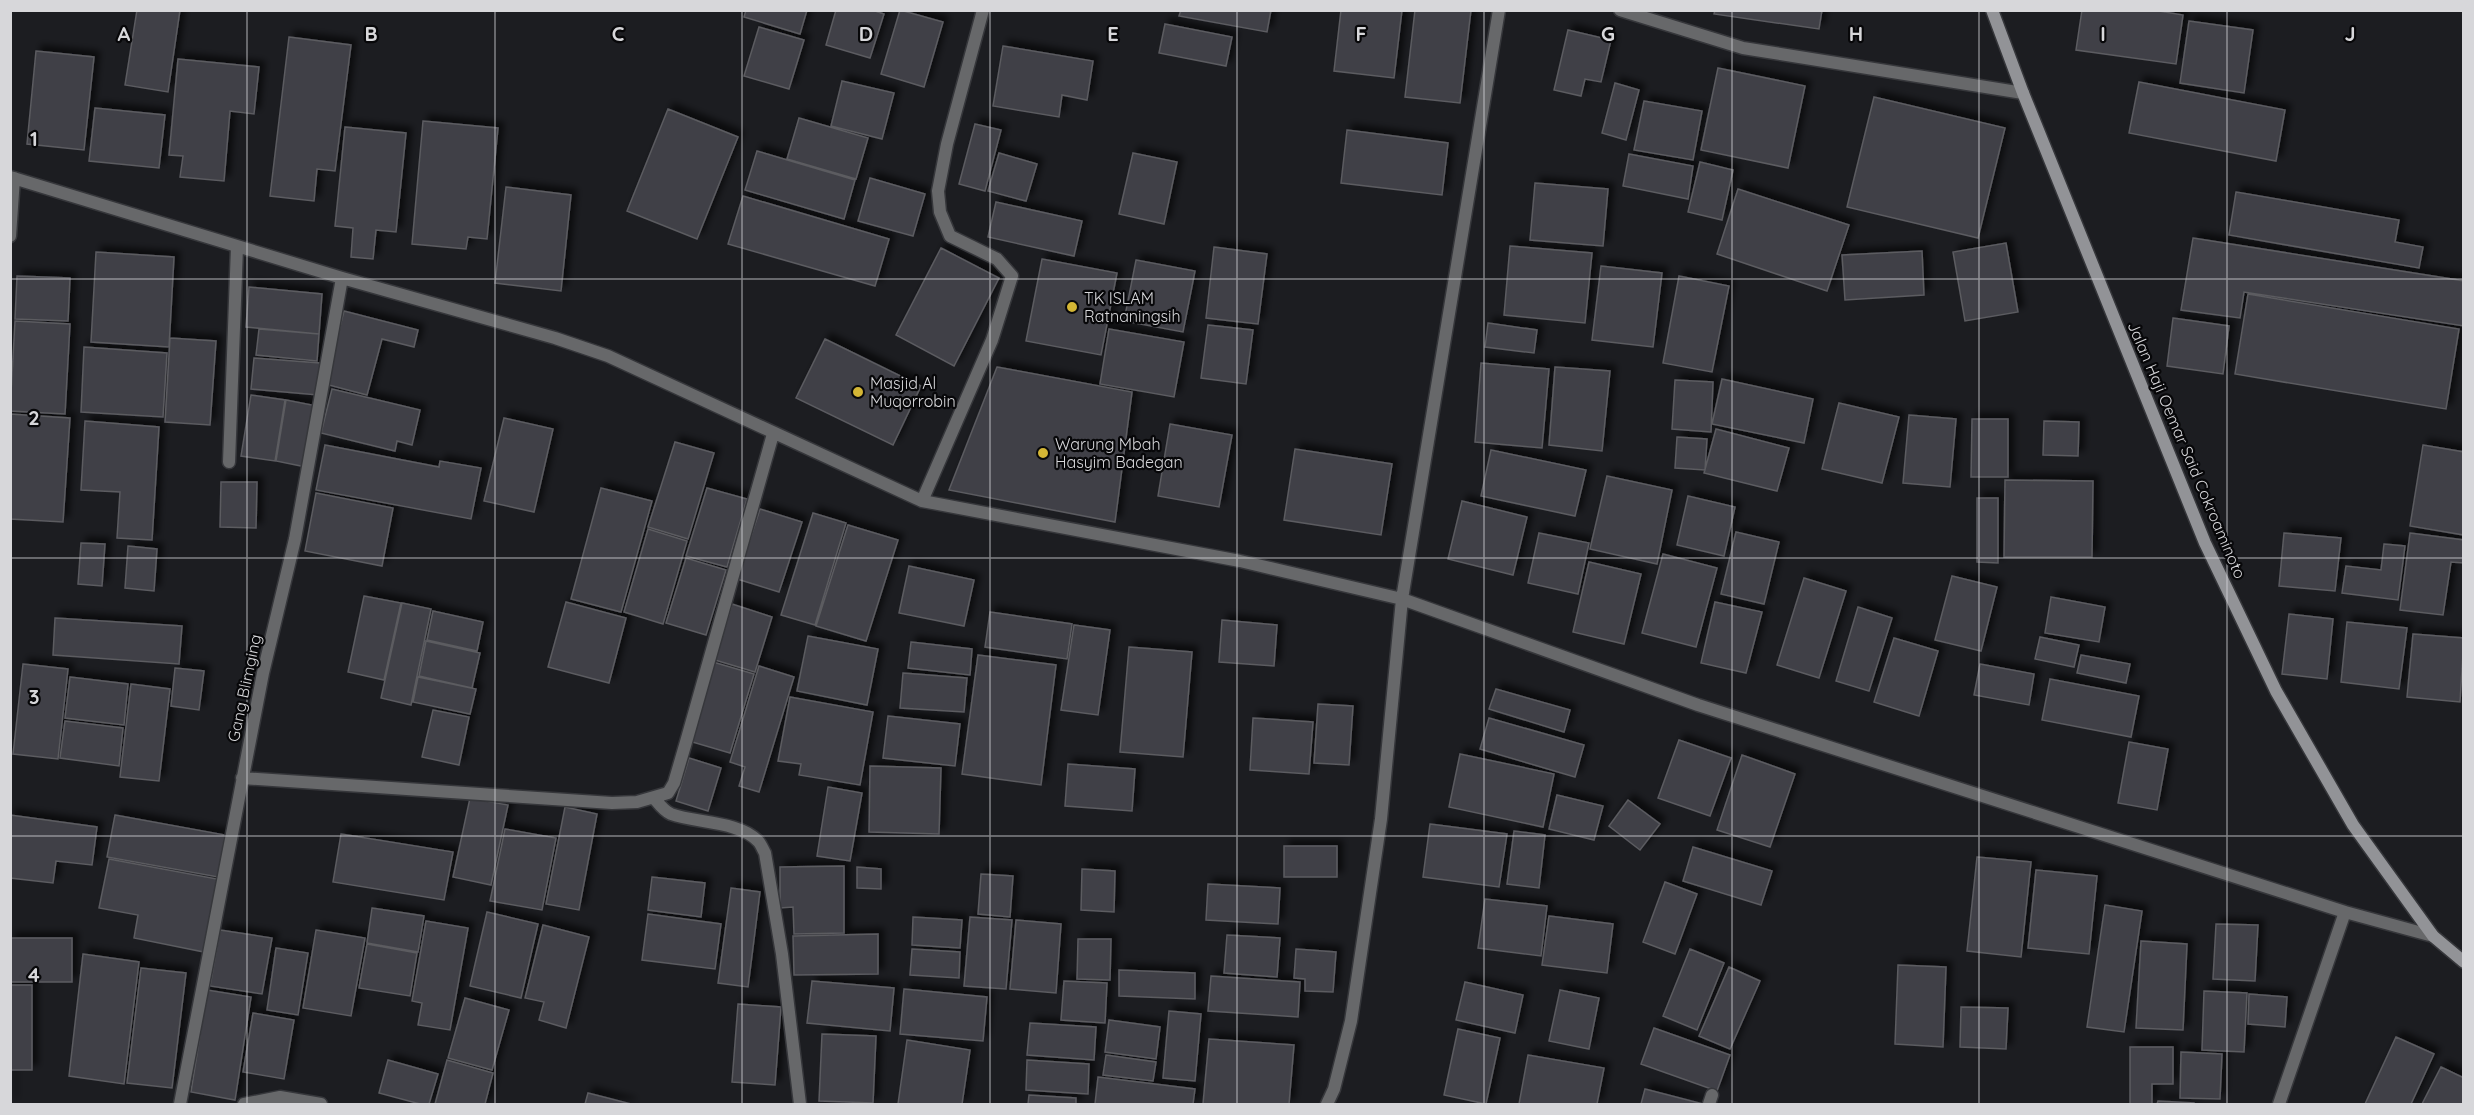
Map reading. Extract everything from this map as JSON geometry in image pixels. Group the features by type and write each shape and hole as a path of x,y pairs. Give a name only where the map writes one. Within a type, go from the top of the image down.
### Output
{"main road":[{"name":"Jalan Haji Oemar Said Cokroaminoto","path":"1992,10 2023,93 2205,543 2276,691 2353,825 2433,936 2463,962"}],"street":[{"path":"922,501 992,340 1012,276 997,259 950,236 940,212 938,191 947,144 982,10"},
{"path":"1327,1104 1334,1089 1351,1021 1381,819 1402,599 1499,10"},
{"path":"1620,10 1743,48 2023,93"},
{"path":"10,236 12,178 342,278 555,338 608,356 922,501 1240,561 1402,599 1698,705 2345,912 2433,936"},
{"path":"229,462 237,246"},
{"name":"Gang Blimging","path":"180,1104 263,673 295,539 342,278"},
{"path":"242,778 612,803 637,802 668,793 674,783 773,434"},
{"path":"654,798 670,814 705,820 741,831 758,840 765,854 782,954 800,1104"},
{"path":"2278,1104 2345,912"},
{"path":"244,1104 280,1097 321,1104"}],"building":[{"path":"137,10 180,10 168,92 125,85"},
{"path":"746,10 807,10 800,34 744,17"},
{"path":"836,10 872,10 884,14 870,58 826,45"},
{"path":"900,10 943,22 924,87 881,74"},
{"path":"1181,10 1271,10 1267,32 1179,16"},
{"path":"1341,10 1402,10 1394,78 1334,71"},
{"path":"1415,10 1471,10 1460,103 1405,97"},
{"path":"1715,10 1822,10 1819,29 1714,14"},
{"path":"2082,10 2153,10 2183,15 2176,64 2076,50"},
{"path":"2189,21 2253,30 2244,93 2180,83"},
{"path":"1165,24 1232,37 1226,66 1159,53"},
{"path":"759,27 804,40 789,89 744,76"},
{"path":"1568,30 1611,40 1601,82 1585,79 1581,96 1554,90"},
{"path":"289,37 351,45 335,171 317,169 314,201 270,196"},
{"path":"1003,46 1093,61 1087,100 1062,95 1059,117 993,106"},
{"path":"36,51 94,57 84,150 27,144"},
{"path":"178,59 259,67 254,114 230,111 224,181 180,177 183,156 169,155"},
{"path":"1718,68 1805,86 1788,168 1701,150"},
{"path":"842,81 894,93 882,139 831,126"},
{"path":"2139,82 2285,110 2276,161 2129,133"},
{"path":"1615,83 1639,90 1626,140 1602,133"},
{"path":"1874,97 2005,128 1978,238 1847,207"},
{"path":"1644,101 1702,111 1693,160 1634,150"},
{"path":"95,108 165,115 159,168 89,161"},
{"path":"668,109 738,137 697,239 627,211"},
{"path":"799,118 868,138 856,179 787,159"},
{"path":"423,121 498,128 487,239 468,237 466,249 412,244"},
{"path":"975,124 1001,130 985,191 959,184"},
{"path":"345,127 406,133 396,232 376,230 373,259 351,257 353,228 335,226"},
{"path":"1347,130 1448,143 1442,195 1341,183"},
{"path":"757,151 855,180 844,219 745,190"},
{"path":"999,153 1037,164 1026,201 988,191"},
{"path":"1133,153 1177,162 1164,224 1119,214"},
{"path":"1629,154 1693,166 1688,199 1623,186"},
{"path":"1700,162 1733,170 1722,220 1688,212"},
{"path":"870,178 925,194 913,236 858,221"},
{"path":"1535,183 1608,189 1603,246 1530,240"},
{"path":"506,187 571,195 561,291 495,283"},
{"path":"1738,189 1849,225 1827,291 1717,254"},
{"path":"2236,192 2399,220 2395,242 2423,247 2419,268 2229,235"},
{"path":"743,196 889,239 875,286 728,244"},
{"path":"996,202 1082,221 1074,256 988,237"},
{"path":"2193,238 2464,281 2464,326 2244,292 2240,318 2181,310"},
{"path":"2006,243 2018,312 1965,321 1953,252"},
{"path":"1510,246 1592,253 1585,323 1504,315"},
{"path":"1214,247 1267,254 1258,324 1206,318"},
{"path":"941,248 999,278 954,366 896,335"},
{"path":"1922,251 1924,295 1845,300 1842,255"},
{"path":"96,252 174,257 169,347 91,342"},
{"name":"TK ISLAM Ratnaningsih","path":"1042,259 1117,273 1101,355 1026,341"},
{"path":"1136,260 1195,271 1183,332 1124,321"},
{"path":"1601,266 1662,273 1653,347 1592,340"},
{"path":"17,276 70,278 68,321 15,319"},
{"path":"1679,276 1729,286 1712,372 1663,363"},
{"path":"249,287 322,294 319,334 246,327"},
{"path":"2248,294 2459,329 2446,409 2235,374"},
{"path":"344,311 418,330 414,347 382,339 367,395 325,384"},
{"path":"2173,318 2229,326 2223,374 2167,366"},
{"path":"15,321 70,324 65,414 10,411"},
{"path":"1488,323 1537,330 1534,353 1485,347"},
{"path":"1208,325 1253,330 1246,384 1201,378"},
{"path":"259,329 319,334 317,361 256,355"},
{"path":"1109,329 1184,342 1174,397 1100,384"},
{"path":"170,338 216,341 210,425 165,422"},
{"name":"Masjid Al Muqorrobin","path":"825,339 921,386 893,445 796,398"},
{"path":"84,347 167,353 163,417 81,412"},
{"path":"254,358 320,363 318,395 251,389"},
{"path":"1481,363 1549,369 1542,448 1475,442"},
{"name":"Warung Mbah Hasyim Badegan","path":"997,367 1132,392 1115,522 949,490"},
{"path":"1555,367 1610,371 1602,451 1549,445"},
{"path":"1722,379 1813,399 1804,443 1712,424"},
{"path":"1675,380 1713,382 1711,432 1672,429"},
{"path":"332,389 420,410 412,445 397,441 395,451 321,433"},
{"path":"251,395 285,400 275,461 241,456"},
{"path":"286,400 317,406 306,467 276,461"},
{"path":"1839,403 1899,417 1882,483 1822,469"},
{"path":"10,414 70,418 63,522 10,519"},
{"path":"1909,415 1956,419 1950,487 1903,483"},
{"path":"504,418 553,429 534,512 484,501"},
{"path":"1972,419 2008,419 2008,477 1971,477"},
{"path":"85,421 159,427 152,540 117,538 120,492 81,490"},
{"path":"2044,421 2079,422 2078,456 2043,455"},
{"path":"1170,424 1232,435 1219,507 1158,496"},
{"path":"1716,429 1789,448 1777,491 1704,473"},
{"path":"1677,437 1707,439 1705,470 1675,468"},
{"path":"675,442 714,453 688,539 648,527"},
{"path":"325,445 439,467 440,461 481,468 471,519 316,490"},
{"path":"2423,445 2464,452 2464,535 2410,526"},
{"path":"1295,449 1392,464 1381,535 1284,520"},
{"path":"1491,450 1586,470 1575,516 1481,496"},
{"path":"1607,476 1672,490 1657,564 1590,549"},
{"path":"2005,480 2093,481 2092,557 2004,557"},
{"path":"221,482 257,482 256,528 220,527"},
{"path":"601,488 652,501 621,612 571,599"},
{"path":"707,488 747,499 727,567 686,556"},
{"path":"316,493 393,508 382,566 305,551"},
{"path":"1688,496 1735,507 1724,556 1677,545"},
{"path":"1977,498 1998,498 1998,563 1977,562"},
{"path":"1462,501 1527,517 1513,575 1448,559"},
{"path":"760,509 802,522 779,592 737,579"},
{"path":"813,513 846,523 815,625 781,615"},
{"path":"848,525 898,540 866,641 816,626"},
{"path":"648,529 687,541 663,624 624,612"},
{"path":"1736,532 1779,542 1764,604 1721,594"},
{"path":"1539,533 1589,543 1578,594 1528,583"},
{"path":"2284,533 2341,538 2335,591 2279,586"},
{"path":"2410,533 2464,540 2464,563 2451,562 2443,615 2400,610"},
{"path":"81,543 105,544 102,586 78,584"},
{"path":"2384,544 2405,546 2398,600 2342,593 2346,566 2381,570"},
{"path":"128,546 157,549 154,591 125,588"},
{"path":"1663,554 1717,568 1696,647 1642,633"},
{"path":"686,558 726,570 706,635 666,623"},
{"path":"1589,562 1641,574 1624,644 1573,632"},
{"path":"909,566 974,580 964,626 899,613"},
{"path":"1952,576 1997,587 1981,651 1935,640"},
{"path":"1804,578 1846,591 1819,678 1777,665"},
{"path":"364,596 401,603 384,680 348,672"},
{"path":"2051,597 2105,607 2099,642 2045,633"},
{"path":"566,602 626,618 609,683 548,667"},
{"path":"1715,602 1762,612 1746,673 1701,663"},
{"path":"402,603 431,609 411,705 381,698"},
{"path":"732,604 772,617 755,672 715,660"},
{"path":"1858,607 1892,618 1869,691 1836,681"},
{"path":"433,611 483,622 477,651 427,640"},
{"path":"990,612 1072,624 1067,659 985,647"},
{"path":"2289,614 2333,619 2327,679 2282,674"},
{"path":"55,618 182,626 179,664 53,655"},
{"path":"1222,620 1277,625 1274,666 1219,662"},
{"path":"2347,622 2407,628 2399,689 2341,682"},
{"path":"1074,625 1110,630 1098,715 1061,710"},
{"path":"2413,634 2464,638 2460,702 2407,697"},
{"path":"808,636 878,649 867,705 797,691"},
{"path":"2040,637 2079,645 2074,667 2035,659"},
{"path":"1894,638 1938,651 1919,716 1874,702"},
{"path":"426,641 480,653 472,688 419,676"},
{"path":"911,642 972,649 970,675 908,668"},
{"path":"1129,647 1192,652 1183,757 1120,752"},
{"path":"978,655 1056,665 1041,785 962,774"},
{"path":"2081,655 2130,664 2126,683 2077,673"},
{"path":"713,662 754,674 730,753 689,741"},
{"path":"23,664 68,669 58,759 13,754"},
{"path":"1980,664 2034,674 2029,705 1974,695"},
{"path":"759,666 794,677 759,792 739,786 745,767 730,762"},
{"path":"175,668 204,671 199,710 171,706"},
{"path":"903,673 967,678 964,712 900,708"},
{"path":"70,677 128,684 124,725 65,718"},
{"path":"418,677 476,689 470,714 413,702"},
{"path":"2050,679 2139,696 2131,737 2042,720"},
{"path":"131,684 170,689 159,781 120,777"},
{"path":"1496,689 1570,710 1564,732 1489,709"},
{"path":"790,697 873,712 860,785 799,775 801,764 778,761"},
{"path":"1318,704 1353,706 1349,765 1314,763"},
{"path":"433,710 469,717 459,765 422,757"},
{"path":"888,716 960,724 955,766 883,758"},
{"path":"1253,718 1313,722 1309,774 1250,770"},
{"path":"1489,718 1584,745 1575,777 1480,749"},
{"path":"65,721 123,728 119,766 60,758"},
{"path":"1679,740 1731,758 1710,816 1658,798"},
{"path":"2129,742 2168,749 2157,810 2118,803"},
{"path":"1460,754 1554,774 1543,827 1449,807"},
{"path":"1742,755 1795,774 1770,847 1717,830"},
{"path":"689,758 721,768 708,811 676,801"},
{"path":"1068,764 1135,769 1132,811 1065,806"},
{"path":"870,766 941,768 939,834 869,832"},
{"path":"828,787 862,793 850,861 817,856"},
{"path":"1557,795 1603,806 1594,840 1549,829"},
{"path":"470,798 508,805 491,885 453,877"},
{"path":"1628,800 1660,824 1640,850 1609,826"},
{"path":"565,807 597,814 579,910 546,904"},
{"path":"10,815 97,827 92,865 56,861 53,883 10,878"},
{"path":"115,815 225,835 218,877 107,857"},
{"path":"1430,824 1507,834 1499,887 1423,877"},
{"path":"505,829 556,838 542,910 490,901"},
{"path":"1514,831 1545,835 1539,888 1507,884"},
{"path":"341,834 453,852 444,900 333,882"},
{"path":"1284,846 1337,846 1337,877 1284,877"},
{"path":"1693,847 1772,871 1761,905 1683,881"},
{"path":"1977,857 2031,862 2021,957 1967,951"},
{"path":"109,859 217,879 204,952 134,938 138,915 99,908"},
{"path":"844,866 844,933 794,934 793,907 780,908 780,867"},
{"path":"857,867 881,869 881,889 857,888"},
{"path":"1082,869 1115,871 1114,912 1081,910"},
{"path":"2036,870 2097,876 2089,954 2028,948"},
{"path":"981,874 1013,876 1010,917 978,914"},
{"path":"652,877 705,883 701,917 648,910"},
{"path":"1665,882 1697,894 1675,954 1643,942"},
{"path":"1208,884 1280,888 1278,924 1206,920"},
{"path":"731,888 760,892 748,987 718,983"},
{"path":"1485,899 1547,906 1541,956 1478,948"},
{"path":"2105,905 2142,911 2124,1032 2087,1027"},
{"path":"372,908 424,916 418,952 367,943"},
{"path":"487,912 538,924 521,998 470,986"},
{"path":"648,914 721,924 715,969 642,960"},
{"path":"1549,916 1613,924 1607,973 1542,965"},
{"path":"913,917 962,920 960,948 912,945"},
{"path":"970,917 1012,920 1006,989 964,986"},
{"path":"1016,920 1061,924 1056,993 1010,989"},
{"path":"426,921 468,928 450,1030 418,1025 422,1003 412,1001"},
{"path":"2216,924 2258,925 2255,981 2213,979"},
{"path":"543,925 589,937 566,1028 539,1020 544,1002 525,998"},
{"path":"220,930 272,938 262,994 210,986"},
{"path":"316,930 365,938 351,1016 303,1008"},
{"path":"878,934 878,974 794,975 793,936"},
{"path":"1227,935 1280,938 1277,977 1224,973"},
{"path":"10,938 72,938 72,982 10,982"},
{"path":"1078,939 1111,939 1110,980 1077,979"},
{"path":"2141,941 2187,944 2183,1030 2136,1028"},
{"path":"367,944 417,953 410,996 359,988"},
{"path":"276,948 308,953 298,1015 267,1010"},
{"path":"912,949 960,952 959,978 910,975"},
{"path":"1296,949 1336,952 1333,992 1305,991 1305,979 1294,978"},
{"path":"1690,949 1724,963 1697,1030 1663,1016"},
{"path":"83,954 139,962 124,1084 69,1076"},
{"path":"1898,965 1946,967 1943,1047 1895,1044"},
{"path":"1729,967 1760,981 1730,1049 1699,1036"},
{"path":"141,968 186,973 172,1088 127,1083"},
{"path":"1119,970 1195,973 1195,999 1119,996"},
{"path":"1211,976 1300,982 1298,1017 1208,1011"},
{"path":"812,981 894,988 890,1031 807,1023"},
{"path":"1064,981 1107,983 1105,1023 1061,1020"},
{"path":"1465,982 1523,995 1515,1033 1456,1020"},
{"path":"10,985 32,985 32,1070 11,1070 11,1104"},
{"path":"904,989 987,997 983,1041 900,1034"},
{"path":"207,990 251,997 235,1100 191,1092"},
{"path":"1560,990 1599,998 1589,1049 1549,1041"},
{"path":"2204,991 2247,993 2244,1052 2202,1050"},
{"path":"2249,994 2287,997 2285,1027 2248,1024"},
{"path":"465,998 509,1010 492,1070 448,1058"},
{"path":"738,1004 781,1007 775,1085 732,1082"},
{"path":"1961,1007 2008,1008 2006,1049 1960,1047"},
{"path":"1169,1011 1201,1014 1195,1081 1163,1078"},
{"path":"253,1013 294,1020 284,1079 243,1072"},
{"path":"1109,1020 1160,1027 1156,1059 1105,1052"},
{"path":"1030,1023 1096,1027 1094,1060 1027,1055"},
{"path":"1654,1028 1730,1055 1717,1091 1641,1064"},
{"path":"1458,1029 1500,1038 1486,1104 1444,1095"},
{"path":"822,1034 876,1036 873,1103 819,1101"},
{"path":"2396,1037 2434,1054 2411,1104 2365,1104"},
{"path":"1209,1039 1294,1045 1289,1104 1203,1104"},
{"path":"907,1040 970,1050 962,1104 898,1104"},
{"path":"2130,1047 2173,1047 2173,1084 2152,1084 2152,1104 2130,1104"},
{"path":"2181,1052 2222,1054 2220,1099 2180,1098"},
{"path":"1106,1055 1156,1062 1153,1081 1103,1075"},
{"path":"1528,1055 1604,1068 1597,1104 1519,1104"},
{"path":"388,1060 438,1074 429,1104 420,1104 379,1093"},
{"path":"447,1060 493,1073 485,1104 435,1104"},
{"path":"1027,1060 1089,1064 1088,1094 1026,1090"},
{"path":"2441,1067 2464,1078 2464,1104 2422,1104"},
{"path":"1098,1077 1195,1089 1193,1104 1095,1104"},
{"path":"1645,1089 1703,1104 1641,1104"},
{"path":"588,1093 631,1104 585,1104"},
{"path":"1029,1095 1076,1098 1076,1104 1028,1104"},
{"path":"2158,1101 2194,1103 2194,1104 2157,1104"}],"place":[{"name":"TK ISLAM Ratnaningsih","path":"1072,307"},
{"name":"Masjid Al Muqorrobin","path":"858,392"},
{"name":"Warung Mbah Hasyim Badegan","path":"1043,453"}]}
